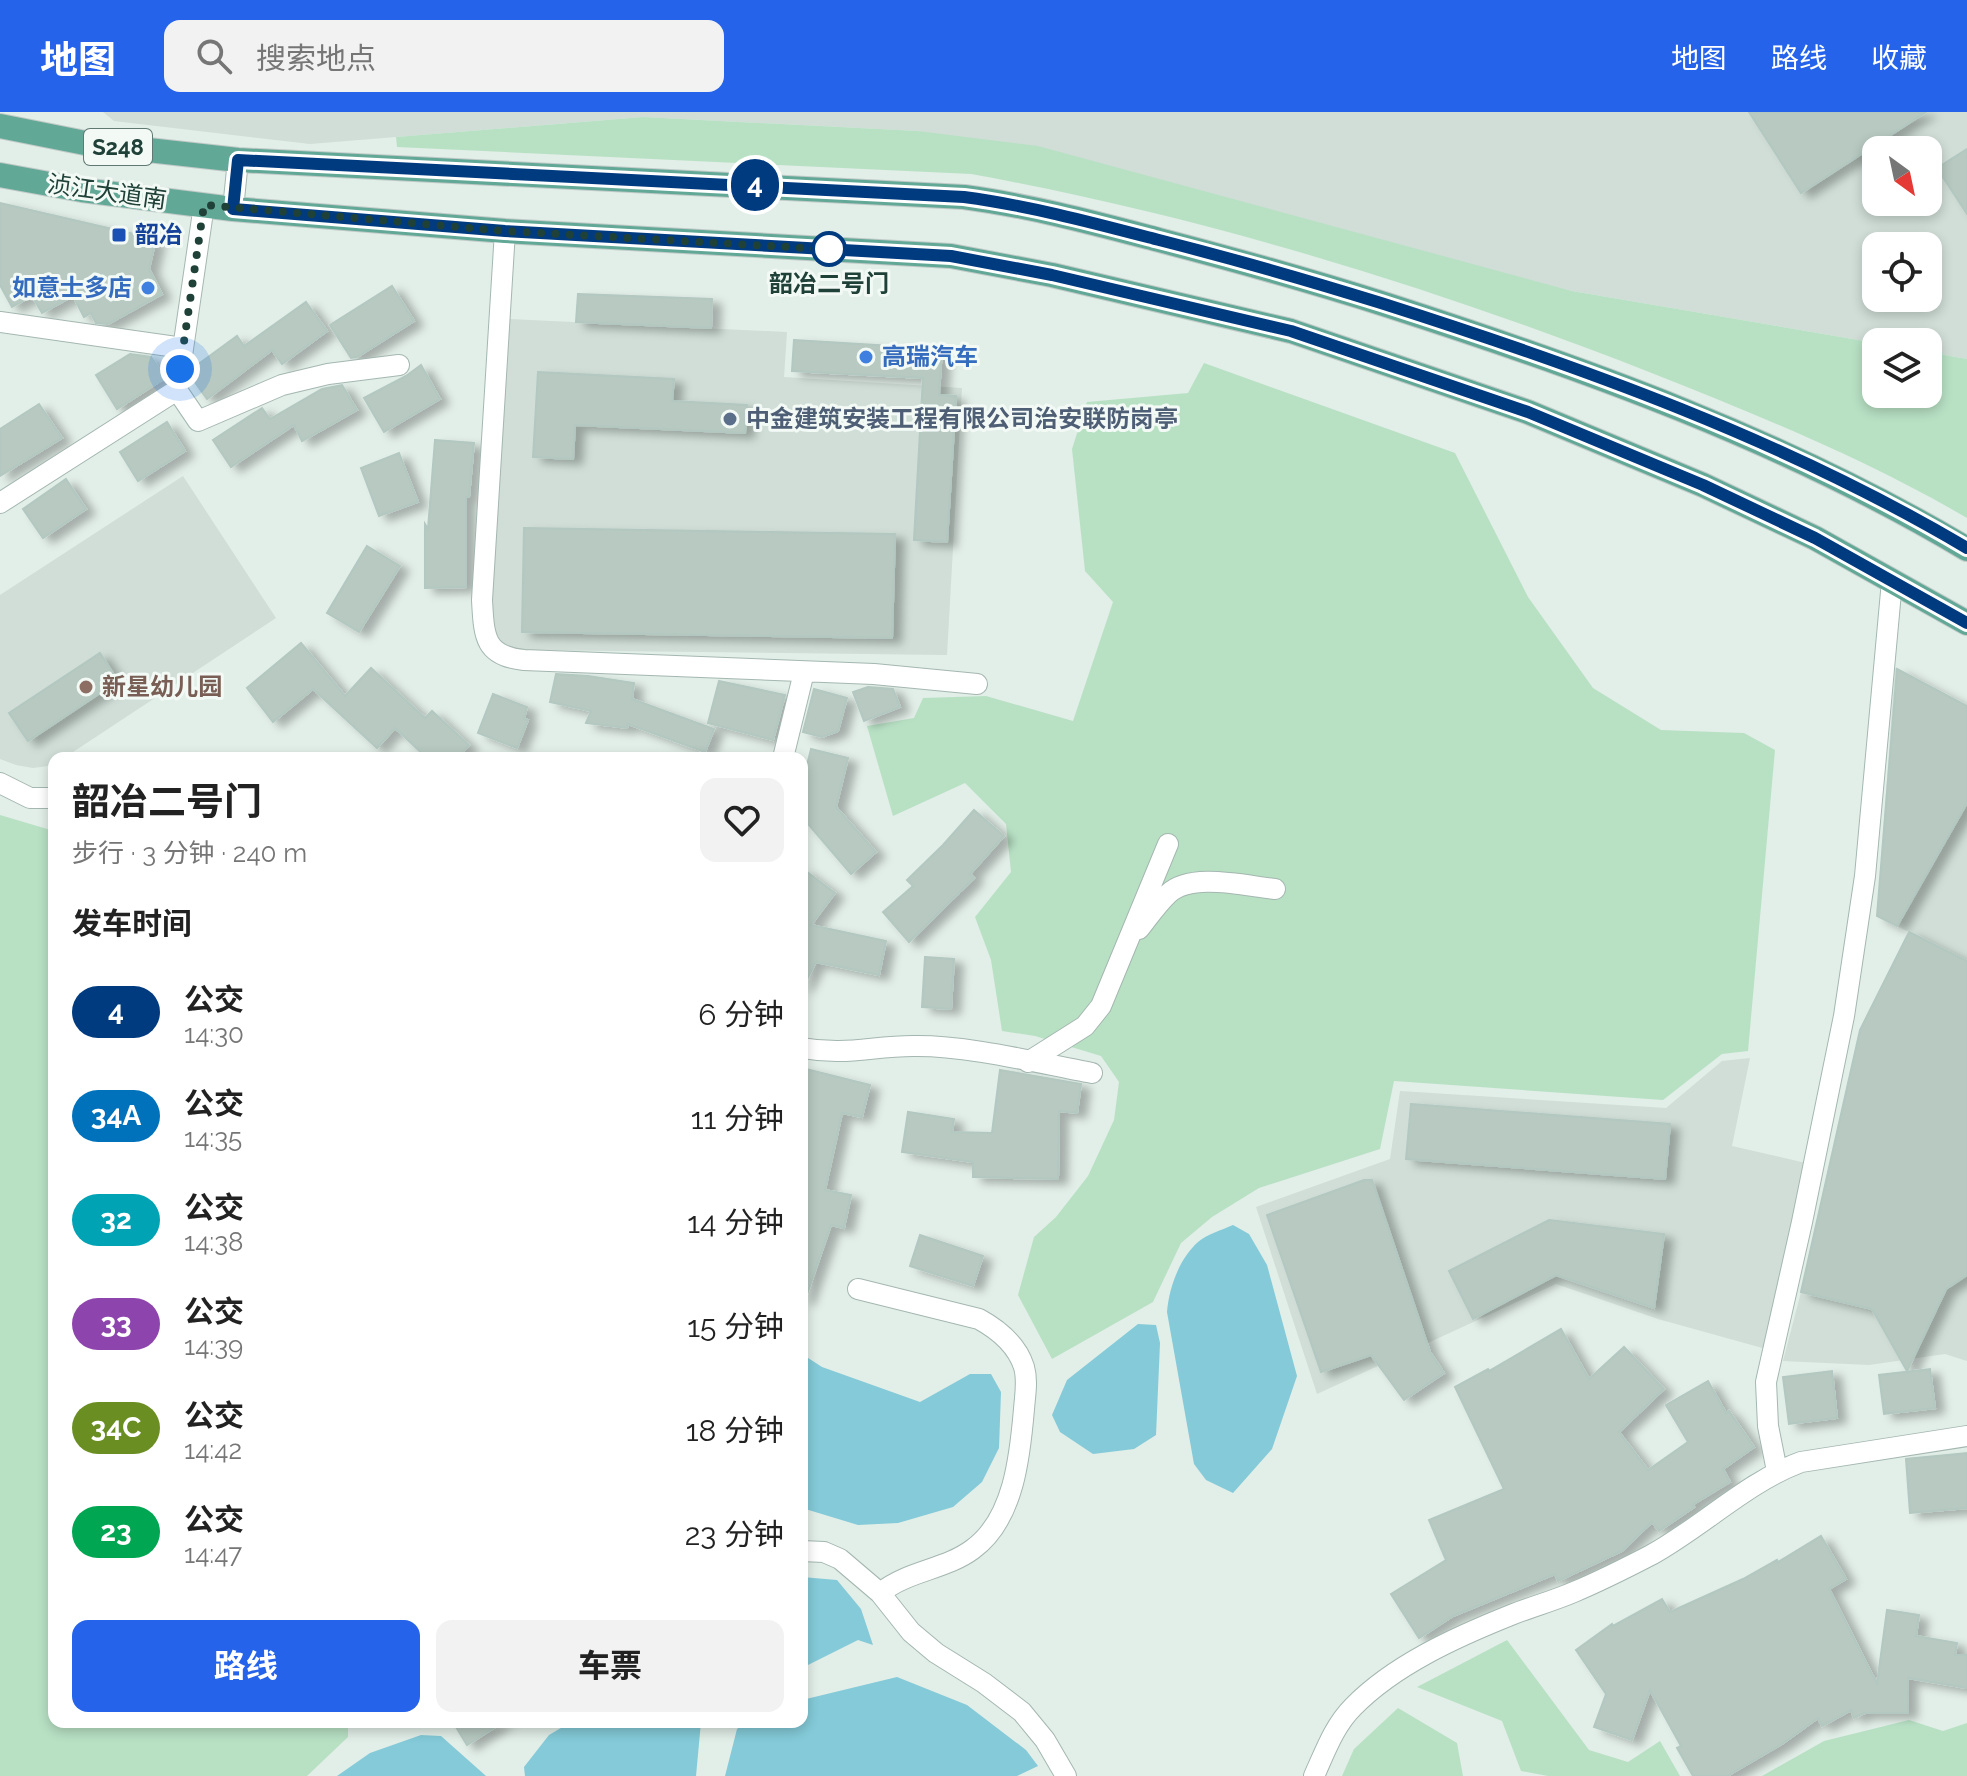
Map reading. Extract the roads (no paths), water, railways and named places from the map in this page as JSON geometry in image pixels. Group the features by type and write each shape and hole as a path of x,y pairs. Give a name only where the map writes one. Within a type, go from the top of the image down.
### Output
{"main road":[{"name":"浈江大道南","path":"0,126 85,143 238,160 964,197 1056,213 1295,275 1542,355 1733,432 1847,485 1967,549"},
{"name":"浈江大道南","path":"0,175 82,190 233,209 505,231 951,256 1052,275 1291,331 1528,412 1703,485 1815,538 1967,623"}],"street":[{"path":"233,209 238,160"},
{"path":"204,205 177,390 198,421 282,385 328,374 399,365"},
{"path":"505,231 482,600 485,635 501,656 524,660 874,674 977,684"},
{"path":"0,322 183,348"},
{"path":"0,503 177,390"},
{"path":"1777,1471 1768,1426 1766,1382 1844,1016 1865,876 1892,581"},
{"path":"784,752 804,672"},
{"path":"0,783 30,798 48,798"},
{"path":"1028,1062 1085,1026 1101,1006 1168,844"},
{"path":"1125,946 1169,892 1186,883 1200,881 1275,889"},
{"path":"808,1049 828,1053 913,1046 954,1049 1092,1073"},
{"path":"858,1289 979,1319 992,1326 1018,1354 1026,1382 1022,1440 1011,1488 987,1537 950,1562 906,1576 880,1593"},
{"path":"1314,1776 1333,1733 1352,1708 1375,1688 1417,1660 1510,1615 1573,1593 1650,1555 1694,1530 1777,1471 1801,1462 1967,1436"},
{"path":"808,1551 824,1552 840,1559 880,1593 911,1632 936,1653 984,1683 1022,1712 1045,1740 1066,1776"}],"water":[{"path":"1233,1225 1249,1234 1267,1265 1297,1376 1272,1449 1233,1493 1206,1480 1194,1464 1167,1312 1176,1274 1191,1249 1206,1237"},
{"path":"1138,1324 1156,1325 1160,1343 1156,1435 1134,1449 1093,1454 1060,1432 1052,1415 1067,1380"},
{"path":"808,1358 822,1367 920,1402 970,1374 991,1374 1001,1392 999,1448 982,1482 953,1507 898,1523 858,1525 808,1510"},
{"path":"808,1578 837,1580 861,1609 873,1645 858,1640 808,1665"},
{"path":"897,1677 967,1705 1026,1750 1038,1766 1017,1776 725,1776 737,1729 808,1728 808,1699"},
{"path":"561,1728 700,1728 696,1776 525,1776 524,1767 549,1735"},
{"path":"421,1735 441,1736 486,1776 337,1776 370,1753"}],"place":[{"name":"韶冶","path":"119,235"},
{"name":"韶冶二号门","path":"829,249"},
{"name":"如意士多店","path":"148,288"},
{"name":"高瑞汽车","path":"866,357"},
{"name":"中金建筑安装工程有限公司治安联防岗亭","path":"730,419"},
{"name":"新星幼儿园","path":"86,687"}]}
